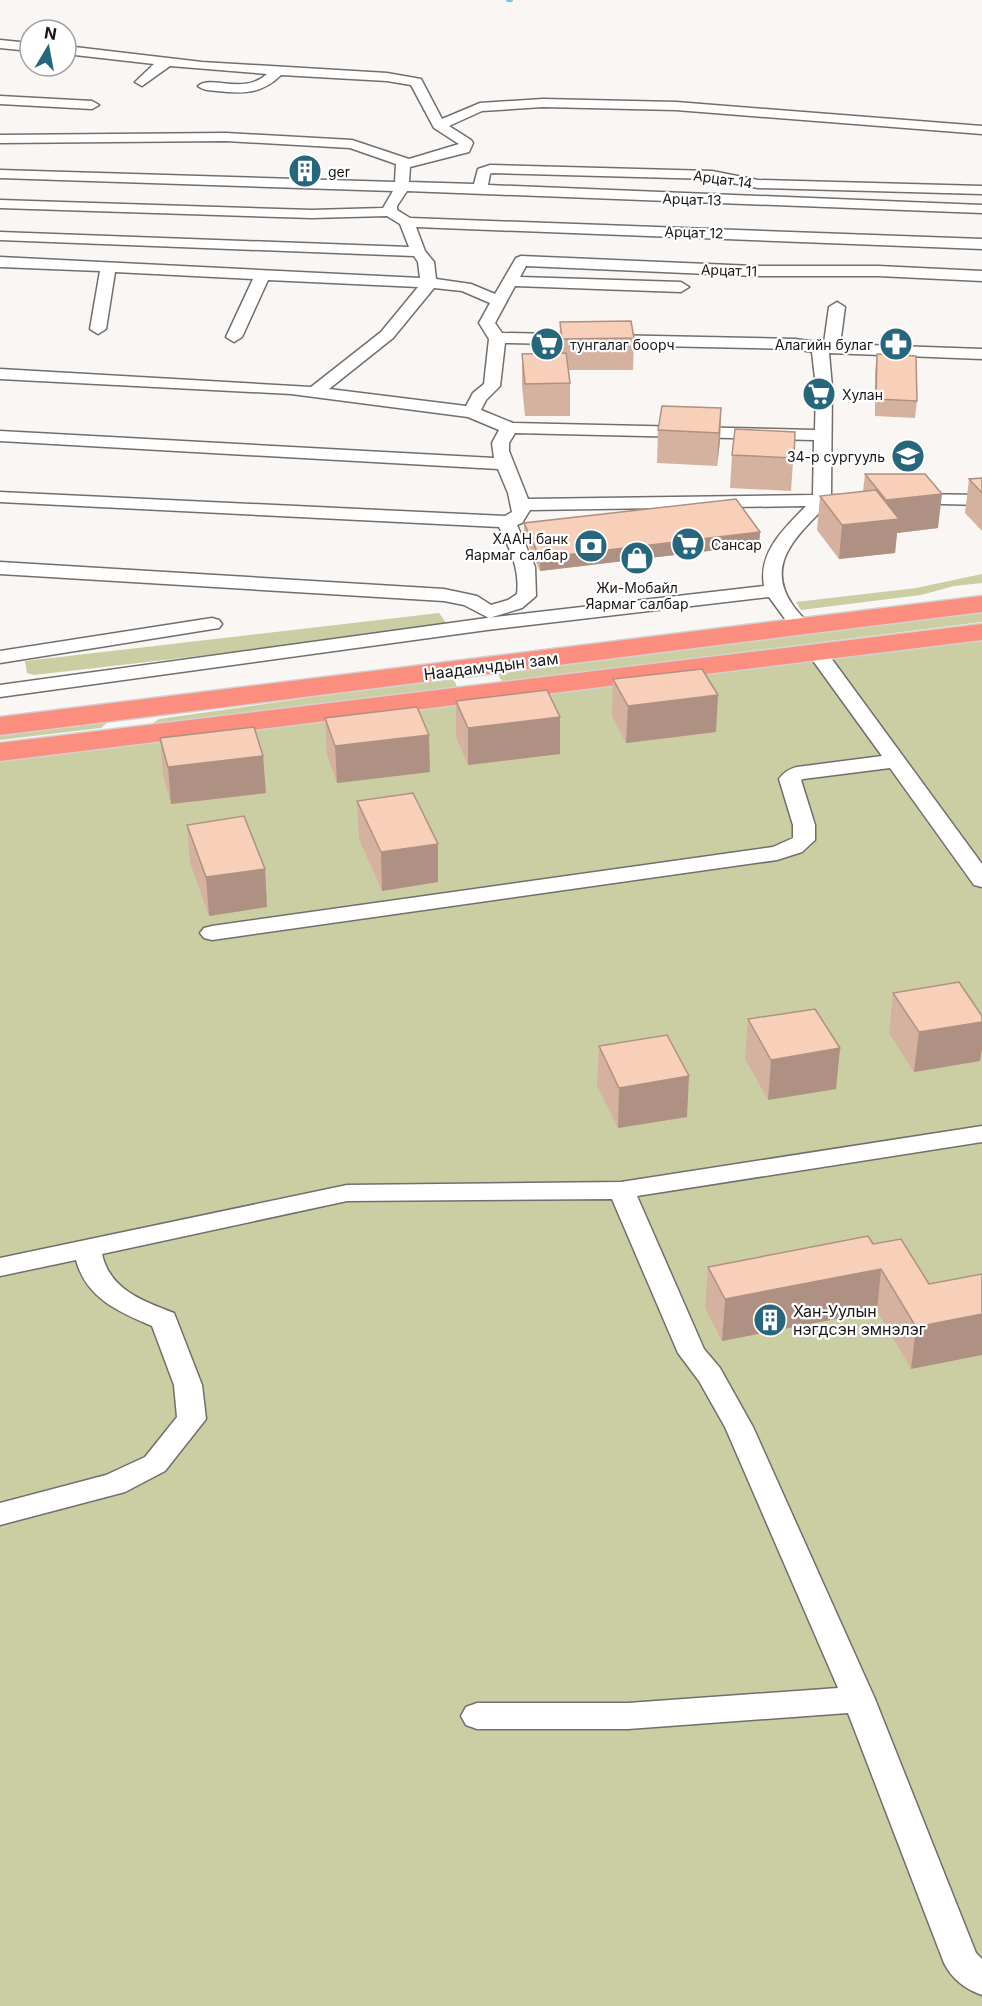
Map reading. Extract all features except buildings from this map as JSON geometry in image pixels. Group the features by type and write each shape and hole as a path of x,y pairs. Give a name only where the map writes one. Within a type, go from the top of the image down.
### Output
{"highway":[{"name":"Наадамчдын зам","path":"0,752 136,722 800,626 982,604"},
{"name":"Наадамчдын зам","path":"0,726 136,722 982,632"}],"street":[{"path":"0,44 18,46"},
{"path":"0,139 226,137 352,144 406,163 453,153 464,148 466,143 439,125 416,82 387,77 168,62 78,51"},
{"path":"142,82 155,69 168,62"},
{"path":"205,86 256,89 277,71"},
{"path":"0,100 92,105"},
{"path":"439,125 480,107 543,102 676,106 982,130"},
{"path":"390,212 390,206 402,188 403,165 406,163"},
{"name":"Арцат 14","path":"480,189 483,172 495,169 712,175 758,184 982,190"},
{"name":"Арцат 13","path":"0,174 480,189 982,209"},
{"path":"0,204 312,214 390,212 407,222 418,252 426,262 426,275 430,283"},
{"name":"Арцат 12","path":"407,222 481,223 982,244"},
{"path":"0,236 418,252"},
{"name":"Арцат 11","path":"497,338 487,323 521,261 754,271 878,271 982,276"},
{"path":"0,262 430,283 465,287 499,301"},
{"path":"98,329 108,267"},
{"path":"234,337 262,274"},
{"path":"510,281 681,287"},
{"path":"315,392 387,335 430,283"},
{"path":"800,626 789,615 773,591 770,563 792,530 822,500 826,347 837,307"},
{"path":"471,412 479,397 492,386 497,338 795,344 982,354"},
{"path":"0,374 315,392 471,412 510,428 823,435"},
{"path":"0,497 506,522 516,519 521,512 518,494 500,448 503,434 510,428"},
{"path":"0,436 505,464"},
{"path":"895,499 982,500"},
{"path":"519,506 874,500"},
{"path":"488,618 526,596 530,580 520,550 506,522"},
{"path":"0,568 444,595 470,600 488,618"},
{"path":"0,691 488,618 773,591"},
{"path":"0,657 212,624"},
{"path":"816,651 982,879"},
{"path":"212,933 777,853 794,847 804,840 804,825 790,779 797,773 896,761"},
{"path":"0,1267 347,1193 621,1190 982,1134"},
{"path":"621,1190 692,1353 710,1375 739,1426 859,1699 962,1963 982,1980"},
{"path":"0,1514 115,1484 155,1464 192,1419 188,1386 164,1320 126,1305 108,1291 94,1273 87,1248"},
{"path":"477,1716 628,1716 859,1699"}],"green space":[{"path":"982,574 982,583 954,586 921,595 801,610 796,602 916,588"},
{"path":"982,611 982,622 502,682 497,672"},
{"path":"439,613 447,624 286,646 34,675 27,673 25,661"},
{"path":"982,634 982,2006 0,2006 0,747"},
{"path":"453,677 457,687 160,726 153,723 159,719"},
{"path":"109,721 101,728 0,740 0,733"}],"place":[{"name":"ger","path":"305,171"},
{"name":"тунгалаг боорч","path":"547,344"},
{"name":"Алагийн булаг","path":"896,344"},
{"name":"Хулан","path":"819,394"},
{"name":"34-р сургууль","path":"908,456"},
{"name":"Сансар","path":"688,544"},
{"name":"ХААН банк Яармаг салбар","path":"591,546"},
{"name":"Жи-Мобайл Яармаг салбар","path":"637,558"},
{"name":"Хан-Уулын нэгдсэн эмнэлэг","path":"770,1320"}]}
